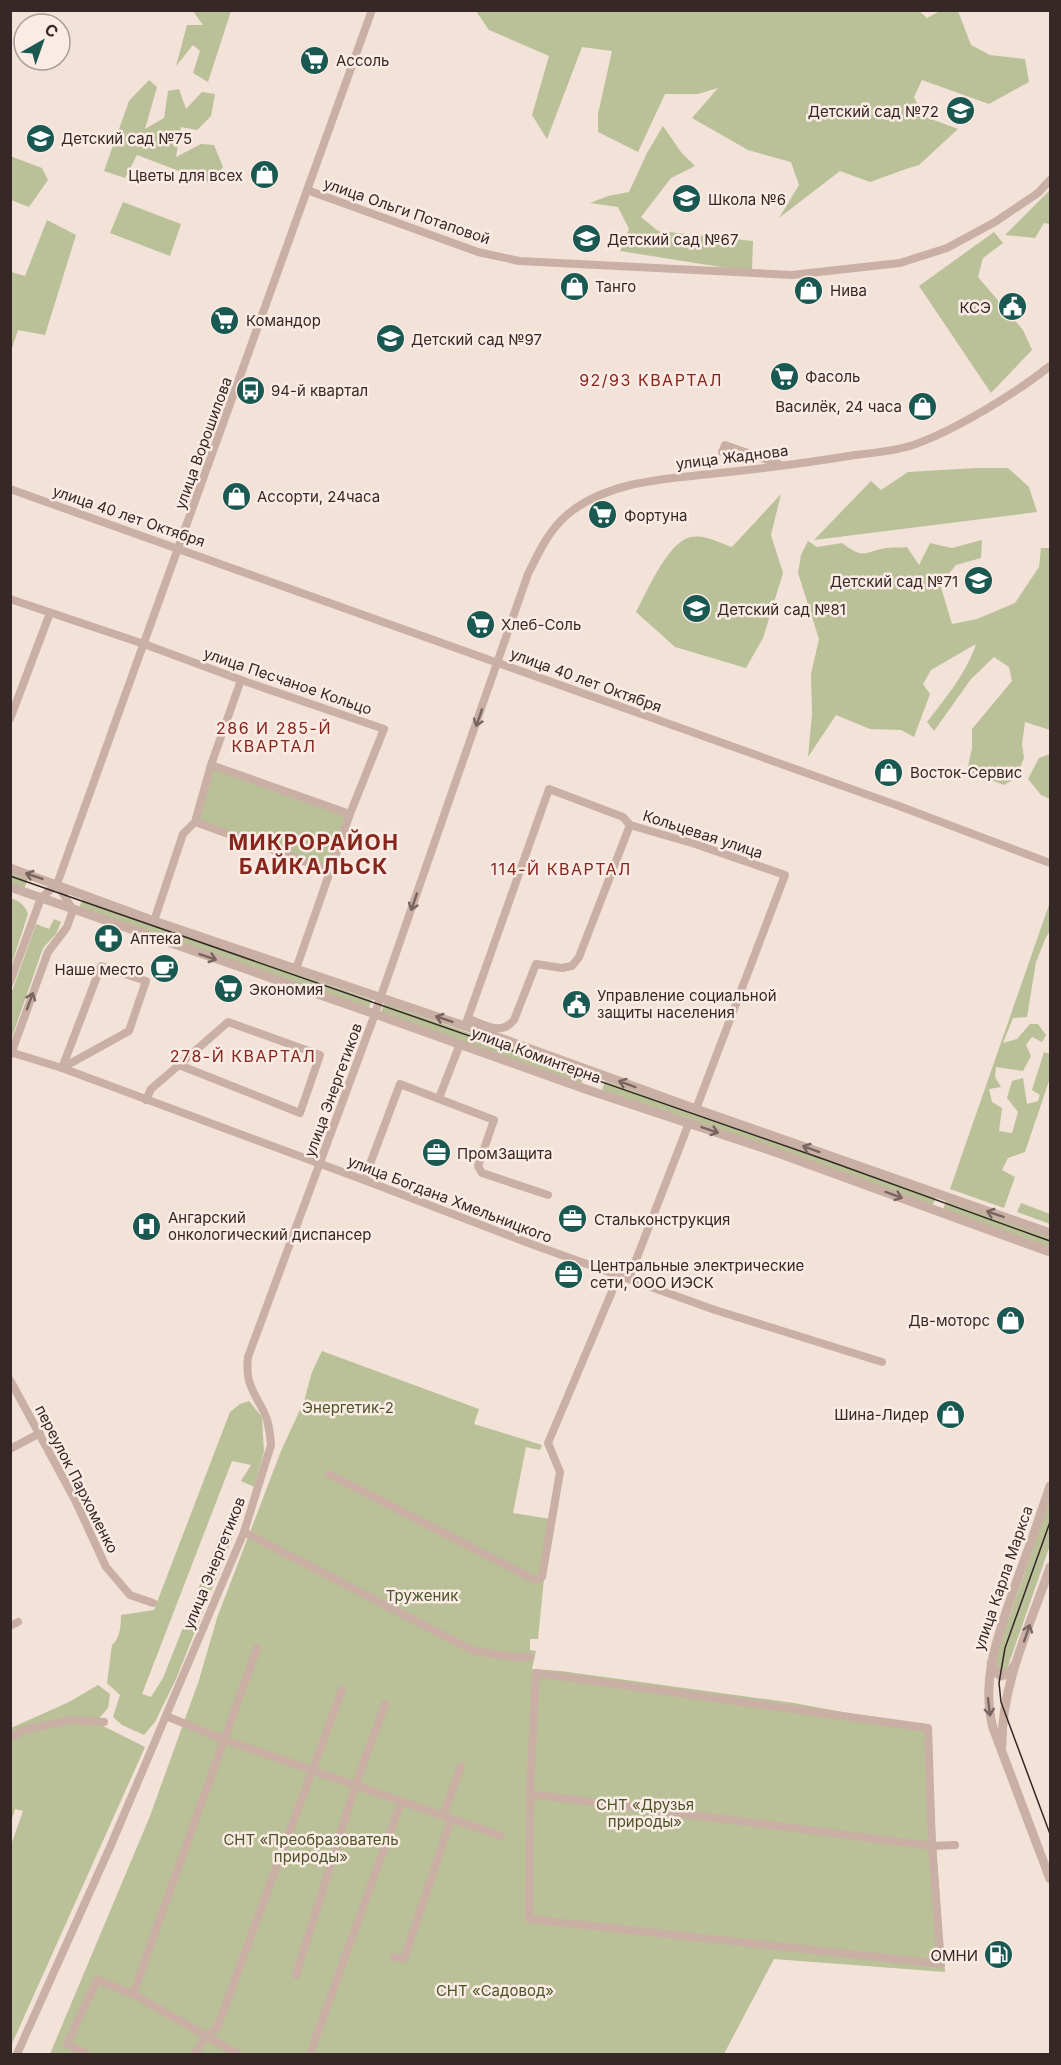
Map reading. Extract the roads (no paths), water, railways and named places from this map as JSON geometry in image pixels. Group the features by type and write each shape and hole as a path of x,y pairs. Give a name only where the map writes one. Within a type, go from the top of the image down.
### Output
{"street":[{"name":"улица Ворошилова","path":"57,884 372,10"},
{"name":"улица Ольги Потаповой","path":"307,190 478,252 519,261 792,275 900,263 947,248 995,222 1038,193 1050,180"},
{"name":"улица Жаднова","path":"499,663 528,574 543,542 551,530 569,513 606,493 664,479 829,459 912,446 948,430 990,406 1050,366"},
{"path":"722,452 724,445 781,465"},
{"name":"улица 40 лет Октября","path":"10,489 899,806 1050,863"},
{"name":"улица Песчаное Кольцо","path":"10,598 384,729 350,814 296,969"},
{"path":"10,719 50,612"},
{"name":"улица Энергетиков","path":"17,2055 244,1532 271,1445 270,1430 265,1414 248,1380 248,1357 321,1164 499,663"},
{"path":"154,921 183,834 195,822 211,765 241,680"},
{"path":"211,765 350,814"},
{"name":"Кольцевая улица","path":"467,1023 549,789 623,817 630,825 695,844 784,875 696,1109"},
{"path":"195,822 331,871"},
{"path":"467,1023 499,1030 509,1027 514,1020 536,964 562,968 572,966 579,957 630,825"},
{"name":"улица Коминтерна","path":"10,868 154,921 381,997 467,1023 696,1109 1050,1233"},
{"path":"10,982 41,898 57,884 74,910 67,927 48,951 11,1053"},
{"name":"улица Коминтерна","path":"10,887 588,1090 689,1123 1050,1252"},
{"path":"101,966 146,981 129,1031 62,1068 101,966"},
{"path":"146,1100 151,1089 228,1022 320,1055 300,1113 179,1065"},
{"path":"439,1098 460,1044"},
{"name":"улица Богдана Хмельницкого","path":"11,1053 62,1068 531,1244 715,1310 882,1362"},
{"path":"364,1180 400,1084 494,1120 477,1166 482,1173 548,1195"},
{"path":"629,1278 689,1123"},
{"path":"329,1474 535,1581 542,1577 560,1472 548,1443 619,1275"},
{"name":"переулок Пархоменко","path":"10,1380 75,1500 106,1567 130,1595 153,1603"},
{"path":"10,1449 40,1433"},
{"name":"улица Карла Маркса","path":"1050,1486 999,1632 991,1661 988,1689 993,1728 1050,1879"},
{"path":"244,1532 474,1651 530,1657"},
{"name":"улица Карла Маркса","path":"1002,1751 1002,1722 1008,1692 1019,1656 1047,1586 1050,1567"},
{"path":"133,1994 257,1648"},
{"path":"991,1661 994,1671 1003,1676 1011,1671 1019,1656"},
{"path":"536,1673 928,1728 932,1846 940,1964 529,1919 530,1794 536,1673"},
{"path":"195,2055 206,2036 217,2028 342,1690"},
{"path":"296,1975 356,1784 385,1704"},
{"path":"166,1716 225,1740 501,1836"},
{"path":"10,1738 24,1730 70,1720 105,1722"},
{"path":"394,1957 404,1959 461,1766"},
{"path":"530,1794 932,1846 955,1845"},
{"path":"310,2055 401,1802"},
{"path":"87,2055 66,2044 97,1980 133,1994 238,2055"}],"tram line":[{"path":"10,876 826,1160 1050,1241"},
{"path":"1050,1522 1005,1648 999,1683 1001,1702 1050,1834"}],"place":[{"name":"Ассоль","path":"315,60"},
{"name":"Детский сад №72","path":"960,111"},
{"name":"Детский сад №75","path":"40,138"},
{"name":"Цветы для всех","path":"264,175"},
{"name":"Школа №6","path":"687,199"},
{"name":"Детский сад №67","path":"586,239"},
{"name":"Танго","path":"574,286"},
{"name":"Нива","path":"809,290"},
{"name":"КСЭ","path":"1012,307"},
{"name":"Командор","path":"225,320"},
{"name":"Детский сад №97","path":"390,339"},
{"name":"Фасоль","path":"784,376"},
{"name":"94-й квартал","path":"250,390"},
{"name":"Василёк, 24 часа","path":"923,406"},
{"name":"Ассорти, 24часа","path":"236,496"},
{"name":"Фортуна","path":"603,515"},
{"name":"Детский сад №71","path":"979,581"},
{"name":"Детский сад №81","path":"696,609"},
{"name":"Хлеб-Соль","path":"480,624"},
{"name":"Восток-Сервис","path":"889,772"},
{"name":"Аптека","path":"109,938"},
{"name":"Наше место","path":"165,969"},
{"name":"Экономия","path":"228,989"},
{"name":"Управление социальной защиты населения","path":"576,1004"},
{"name":"ПромЗащита","path":"436,1153"},
{"name":"Стальконструкция","path":"573,1219"},
{"name":"Ангарский онкологический диспансер","path":"147,1226"},
{"name":"Центральные электрические сети, ООО ИЭСК","path":"569,1274"},
{"name":"Дв-моторс","path":"1011,1320"},
{"name":"Шина-Лидер","path":"950,1414"},
{"name":"ОМНИ","path":"999,1955"}],"district":[{"name":"92/93 КВАРТАЛ","path":"651,380"},
{"name":"286 И 285-Й КВАРТАЛ","path":"274,737"},
{"name":"МИКРОРАЙОН БАЙКАЛЬСК","path":"314,854"},
{"name":"114-Й КВАРТАЛ","path":"561,869"},
{"name":"278-Й КВАРТАЛ","path":"243,1056"}],"park label":[{"name":"Энергетик-2","path":"348,1407"},
{"name":"Труженик","path":"422,1595"},
{"name":"СНТ «Друзья природы»","path":"645,1812"},
{"name":"СНТ «Преобразователь природы»","path":"311,1848"},
{"name":"СНТ «Садовод»","path":"495,1990"}]}
